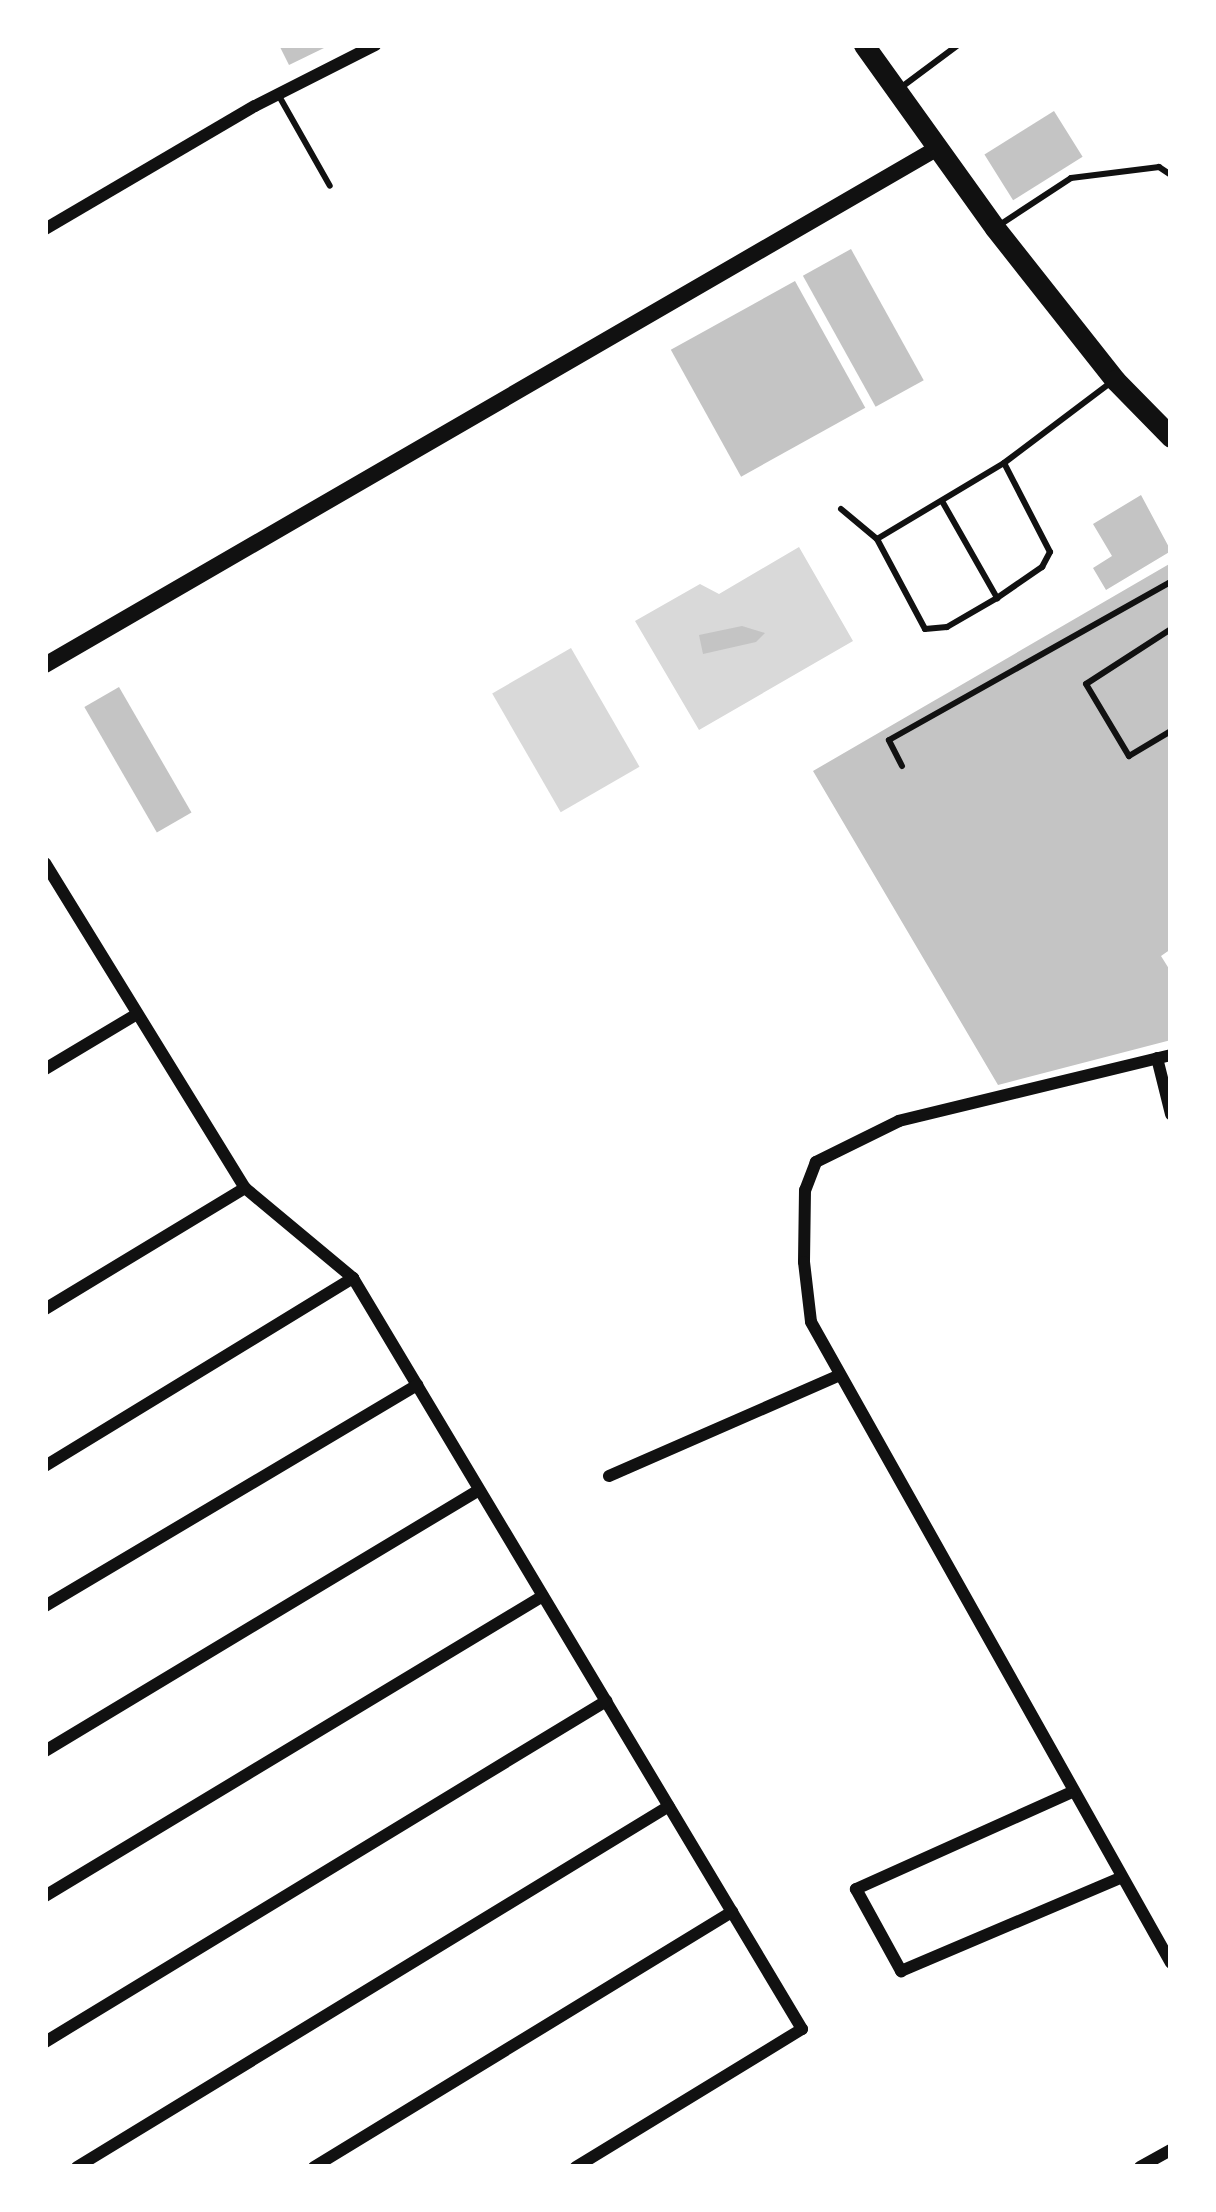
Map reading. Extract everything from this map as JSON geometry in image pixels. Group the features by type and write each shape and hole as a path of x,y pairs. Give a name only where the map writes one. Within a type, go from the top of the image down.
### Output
{"main road":[{"path":"864,45 995,228 1115,380 1171,437"}],"street":[{"path":"45,229 375,45"},
{"path":"45,664 936,149"},
{"path":"45,863 245,1188 352,1278 802,2029 576,2167"},
{"path":"45,1069 137,1014"},
{"path":"1171,1114 1164,1056 899,1121 816,1162 805,1190 811,1322 1171,1964"},
{"path":"45,1309 245,1188"},
{"path":"45,1466 352,1278"},
{"path":"609,1476 840,1376"},
{"path":"45,1606 417,1385"},
{"path":"45,1751 479,1490"},
{"path":"45,1896 543,1596"},
{"path":"45,2042 607,1701"},
{"path":"1072,1792 856,1889 901,1971 1120,1878"},
{"path":"77,2167 669,1807"},
{"path":"314,2167 732,1912"},
{"path":"1140,2167 1171,2150"}],"lane":[{"path":"895,91 958,45"},
{"path":"279,96 330,185"},
{"path":"995,228 1071,178 1159,167 1171,175"},
{"path":"877,539 1004,463 1115,380"},
{"path":"841,509 877,539 926,629 947,627 1042,568 1049,552 1004,463"},
{"path":"942,501 997,598"},
{"path":"902,766 889,740 1171,582"},
{"path":"1171,629 1086,684 1129,756 1171,731"}],"shaded area":[{"path":"799,547 853,641 699,730 635,621 700,584 719,594"},
{"path":"571,648 640,767 561,812 492,694"}],"building":[{"path":"279,45 322,45 324,48 289,65"},
{"path":"1054,111 1083,157 1013,200 984,154"},
{"path":"851,249 924,380 876,407 803,276"},
{"path":"795,281 865,408 741,477 671,350"},
{"path":"1141,495 1171,551 1106,590 1093,568 1112,556 1093,524"},
{"path":"1171,563 1171,949 1161,956 1171,972 1171,1040 998,1085 813,771"},
{"path":"742,626 765,633 756,642 703,654 699,635"},
{"path":"119,687 192,813 157,833 84,707"}]}
